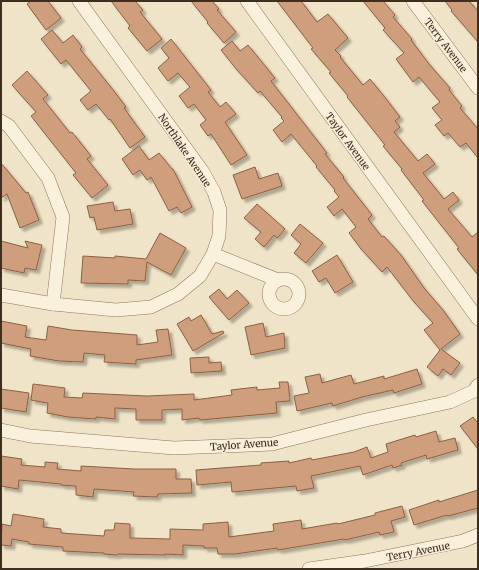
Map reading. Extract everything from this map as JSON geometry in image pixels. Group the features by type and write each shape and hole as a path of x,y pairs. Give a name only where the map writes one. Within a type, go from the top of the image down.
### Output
{"street":[{"name":"Northlake Avenue","path":"1,295 53,304 116,310 152,308 178,294 200,276 214,254 219,236 220,210 214,192 199,167 79,1"},
{"name":"Taylor Avenue","path":"247,1 478,319"},
{"name":"Terry Avenue","path":"413,1 478,88"},
{"path":"1,121 9,126 48,178 63,218 53,304"},
{"path":"214,254 278,280"},
{"name":"Taylor Avenue","path":"1,430 30,436 174,448 272,444 366,420 450,402 477,390"},
{"name":"Terry Avenue","path":"309,569 365,561 464,541 478,535"}],"building":[{"path":"31,1 48,1 61,18 46,30 27,4"},
{"path":"111,1 135,1 143,10 140,12 162,39 147,51 128,28 130,26"},
{"path":"191,1 212,1 219,9 217,10 236,32 224,43"},
{"path":"277,1 301,1 317,22 328,14 348,38 335,50 363,85 370,79 387,100 400,117 395,121 400,127 394,132 418,161 427,154 435,164 423,173 444,199 453,192 459,200 448,209 472,237 478,232 478,275 422,201 424,200 401,170 402,169 383,146 385,145 329,73 331,72 311,49 313,48"},
{"path":"363,1 383,1 395,15 393,17 412,39 411,40 429,64 450,88 449,90 462,106 460,108 478,129 478,158 466,143 460,147 448,133 444,136 435,125 442,120 432,108 440,102 419,77 413,82 396,59 404,53 383,30 385,28"},
{"path":"445,1 469,1 478,11 478,42 451,11 452,10"},
{"path":"52,30 63,43 73,35 82,47 80,49 126,107 124,108 145,137 130,148 110,119 109,120 96,104 88,110 80,100 91,91 66,60 61,64 41,39"},
{"path":"171,39 211,90 208,92 220,107 226,102 236,114 225,122 247,155 231,165 211,134 208,136 200,125 206,120 194,104 188,108 179,96 190,87 178,73 168,81 158,68 169,58 161,48"},
{"path":"232,41 240,51 248,45 275,78 271,81 327,153 325,154 372,215 368,219 382,237 384,236 401,255 424,288 443,310 460,334 441,349 460,363 451,375 443,369 438,376 427,367 440,350 424,330 433,323 414,302 387,267 382,272 361,249 349,233 356,227 342,209 334,216 327,207 339,197 334,191 335,190 291,134 282,142 273,130 284,121 281,118 282,117 260,91 258,93 237,70 221,50"},
{"path":"27,71 48,95 43,99 70,133 72,132 91,156 87,159 108,185 92,198 73,175 76,173 31,116 36,112 12,85"},
{"path":"139,146 149,160 159,153 173,169 192,207 181,213 177,207 169,211 151,177 147,180 140,170 133,175 122,159"},
{"path":"1,163 26,193 28,192 39,220 20,228 7,194 1,198"},
{"path":"255,167 259,179 278,173 282,186 242,199 233,175"},
{"path":"113,202 115,211 130,209 133,224 97,230 94,217 90,218 87,206"},
{"path":"257,204 285,229 277,238 274,235 264,247 255,239 261,232 244,218"},
{"path":"300,224 323,243 306,263 294,253 301,244 291,235"},
{"path":"160,233 186,248 171,275 147,262 145,281 128,280 128,284 81,283 83,256 115,258 115,256 146,259"},
{"path":"1,241 28,248 25,241 42,245 36,270 25,268 24,273 1,268"},
{"path":"337,255 353,282 335,293 326,278 319,282 312,271"},
{"path":"219,289 227,299 237,290 249,303 229,320 209,297"},
{"path":"201,315 212,334 223,331 224,333 193,351 177,324 189,317 191,321"},
{"path":"1,321 27,326 25,337 46,340 48,326 72,330 137,335 137,345 158,342 156,330 168,329 172,355 136,360 136,364 104,362 105,355 84,353 83,362 59,361 30,356 31,349 1,343"},
{"path":"263,323 266,337 284,333 285,348 251,355 245,327"},
{"path":"209,357 209,363 221,362 222,371 191,373 190,358"},
{"path":"417,369 422,384 394,393 393,390 362,397 333,406 332,403 297,411 294,396 309,393 305,377 320,374 322,383 351,375 354,384 384,376 384,379"},
{"path":"279,382 288,382 290,401 276,402 277,413 200,420 199,418 182,420 182,409 162,410 162,420 136,420 136,409 115,408 115,419 68,417 47,413 48,403 31,400 33,384 65,388 64,397 82,398 83,393 147,396 194,394 194,400 232,395 231,390 257,387 257,390 280,388"},
{"path":"1,389 29,393 26,412 1,408"},
{"path":"473,417 478,423 478,449 460,426"},
{"path":"436,431 439,442 455,438 458,450 427,459 426,455 401,463 402,465 393,468 392,465 363,475 360,466 311,476 314,488 297,491 296,486 232,492 231,482 197,485 196,470 261,465 261,463 289,461 289,463 311,458 312,460 354,452 367,447 371,458 388,452 386,444 415,435 416,437"},
{"path":"1,456 22,459 21,465 45,467 45,462 58,463 57,469 81,471 81,466 134,469 176,469 176,479 191,479 192,493 158,494 157,497 133,496 134,492 94,489 93,497 76,495 76,486 61,484 19,480 18,489 1,486"},
{"path":"478,490 478,508 414,525 409,510 439,500 439,502"},
{"path":"402,506 405,517 391,521 394,532 380,535 379,532 345,540 278,550 277,548 235,554 218,554 217,548 183,545 183,555 117,555 63,551 63,547 29,544 29,542 12,539 11,546 1,545 2,524 11,526 13,514 44,519 43,527 61,529 61,533 104,536 105,530 114,530 115,523 130,524 130,538 170,539 170,529 203,530 203,524 228,522 229,537 274,531 273,524 301,520 302,529 338,524 375,515 375,513"}]}
